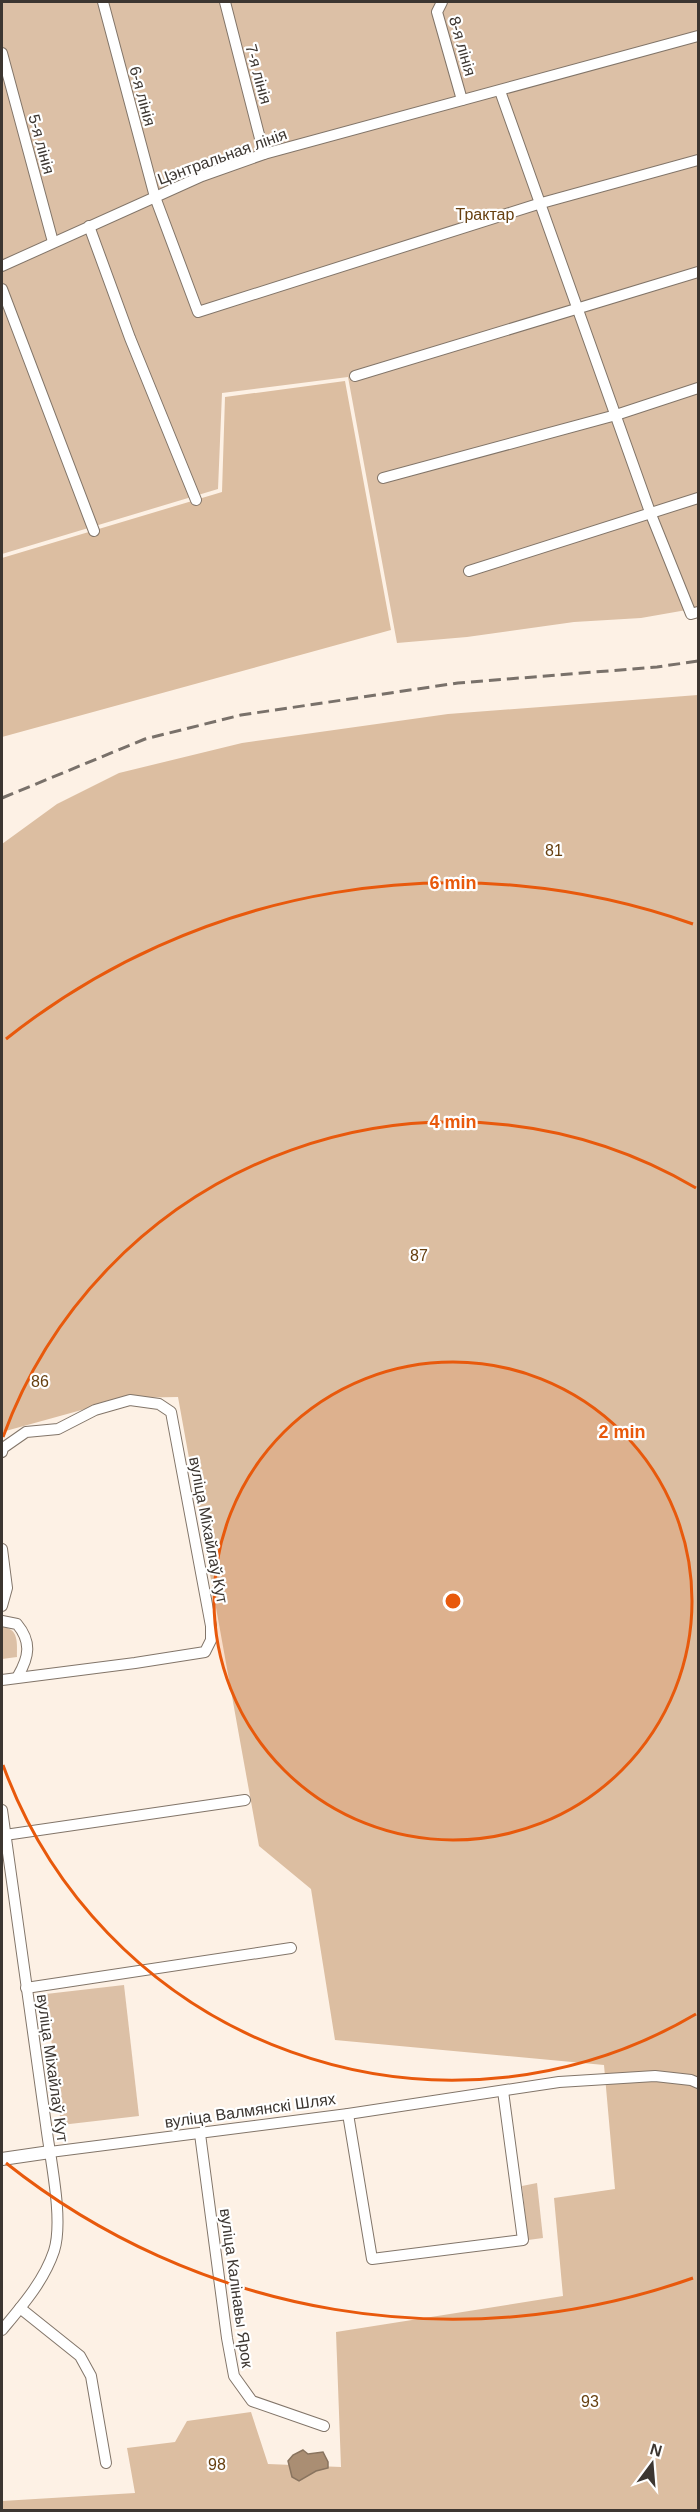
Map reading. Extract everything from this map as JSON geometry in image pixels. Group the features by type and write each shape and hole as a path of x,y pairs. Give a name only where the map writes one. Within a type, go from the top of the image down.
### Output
{"street":[{"name":"6-я лінія","path":"103,2 155,197 198,312 538,204"},
{"name":"7-я лінія","path":"225,2 264,154"},
{"name":"8-я лінія","path":"442,2 437,12 462,100"},
{"name":"Цэнтральная лінія","path":"2,266 155,197 264,154 699,36"},
{"name":"5-я лінія","path":"2,53 53,242"},
{"path":"500,91 538,204 650,512 691,614 699,612"},
{"path":"538,204 699,160"},
{"path":"89,226 130,338 196,500"},
{"path":"355,376 699,273"},
{"path":"2,290 94,531"},
{"path":"383,478 616,415 699,388"},
{"path":"469,572 699,498"},
{"name":"вуліца Міхайлаў Кут","path":"2,1452 26,1432 58,1429 95,1410 130,1400 159,1404 171,1412 212,1626 211,1640 205,1652 117,1666 18,1677"},
{"path":"2,1549 7,1588 2,1606"},
{"path":"2,1621 17,1624 28,1641 27,1660 18,1677 2,1680"},
{"path":"5,1835 245,1800"},
{"name":"вуліца Міхайлаў Кут","path":"2,1810 50,2152 57,2230 54,2250 43,2276 2,2330"},
{"name":"вуліца Міхайлаў Кут","path":"26,1988 291,1948"},
{"name":"вуліца Валмянскі Шлях","path":"2,2159 348,2114 559,2082 655,2076 699,2083"},
{"path":"348,2114 372,2259 523,2240 503,2091"},
{"name":"вуліца Калінавы Ярок","path":"200,2134 225,2326 234,2376 252,2401 324,2426"},
{"path":"20,2308 80,2356 91,2376 106,2463"}],"green space":[{"name":"Трактар","path":"2,2 698,2 698,608 641,618 574,622 467,637 397,643 348,377 222,393 218,489 2,554"},
{"path":"345,381 391,630 2,737 2,558 222,492 225,397"},
{"name":"87","path":"698,695 698,2510 2,2510 2,2501 135,2493 127,2448 175,2442 187,2421 251,2412 268,2464 341,2467 336,2332 563,2296 554,2198 615,2189 604,2065 335,2040 311,1889 259,1846 178,1397 125,1398 2,1432 2,844 57,804 119,773 242,743 448,714"},
{"path":"2,1627 12,1630 16,1637 17,1657 2,1659"},
{"path":"124,1985 139,2116 61,2125 46,1994"},
{"path":"537,2183 543,2238 528,2240 522,2186"}],"shaded area":[{"path":"303,2450 308,2454 323,2452 328,2468 316,2471 299,2481 292,2477 288,2461 293,2455"}],"railway":[{"path":"2,798 145,739 241,715 458,683 657,667 698,661"}],"park label":[{"name":"81","path":"554,850"},
{"name":"86","path":"40,1381"},
{"name":"93","path":"590,2401"},
{"name":"98","path":"217,2464"}]}
